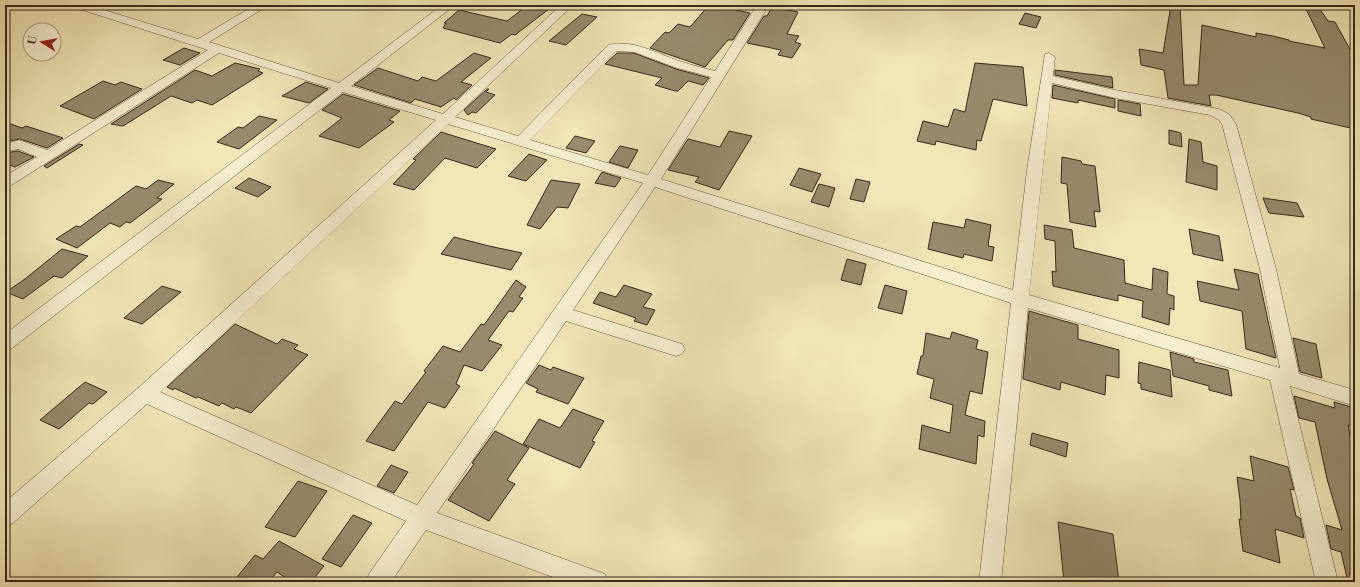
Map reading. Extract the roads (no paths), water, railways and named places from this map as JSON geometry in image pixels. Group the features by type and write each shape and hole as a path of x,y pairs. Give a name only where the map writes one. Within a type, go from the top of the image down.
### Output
{"street":[{"path":"77,5 217,50 652,181 1020,299 1355,398"},
{"path":"198,44 263,5"},
{"path":"5,344 449,5"},
{"path":"5,516 145,394 396,166 444,119 567,5"},
{"path":"377,582 652,181 763,5"},
{"path":"520,142 612,48 626,46 634,48 676,64 718,75"},
{"path":"5,183 217,50"},
{"path":"990,582 1034,170 1049,57"},
{"path":"1046,78 1214,112 1224,117 1229,124 1268,269 1284,377 1327,582"},
{"path":"5,148 19,144 48,156"},
{"path":"561,313 676,349"},
{"path":"145,394 422,518 597,582"}]}
